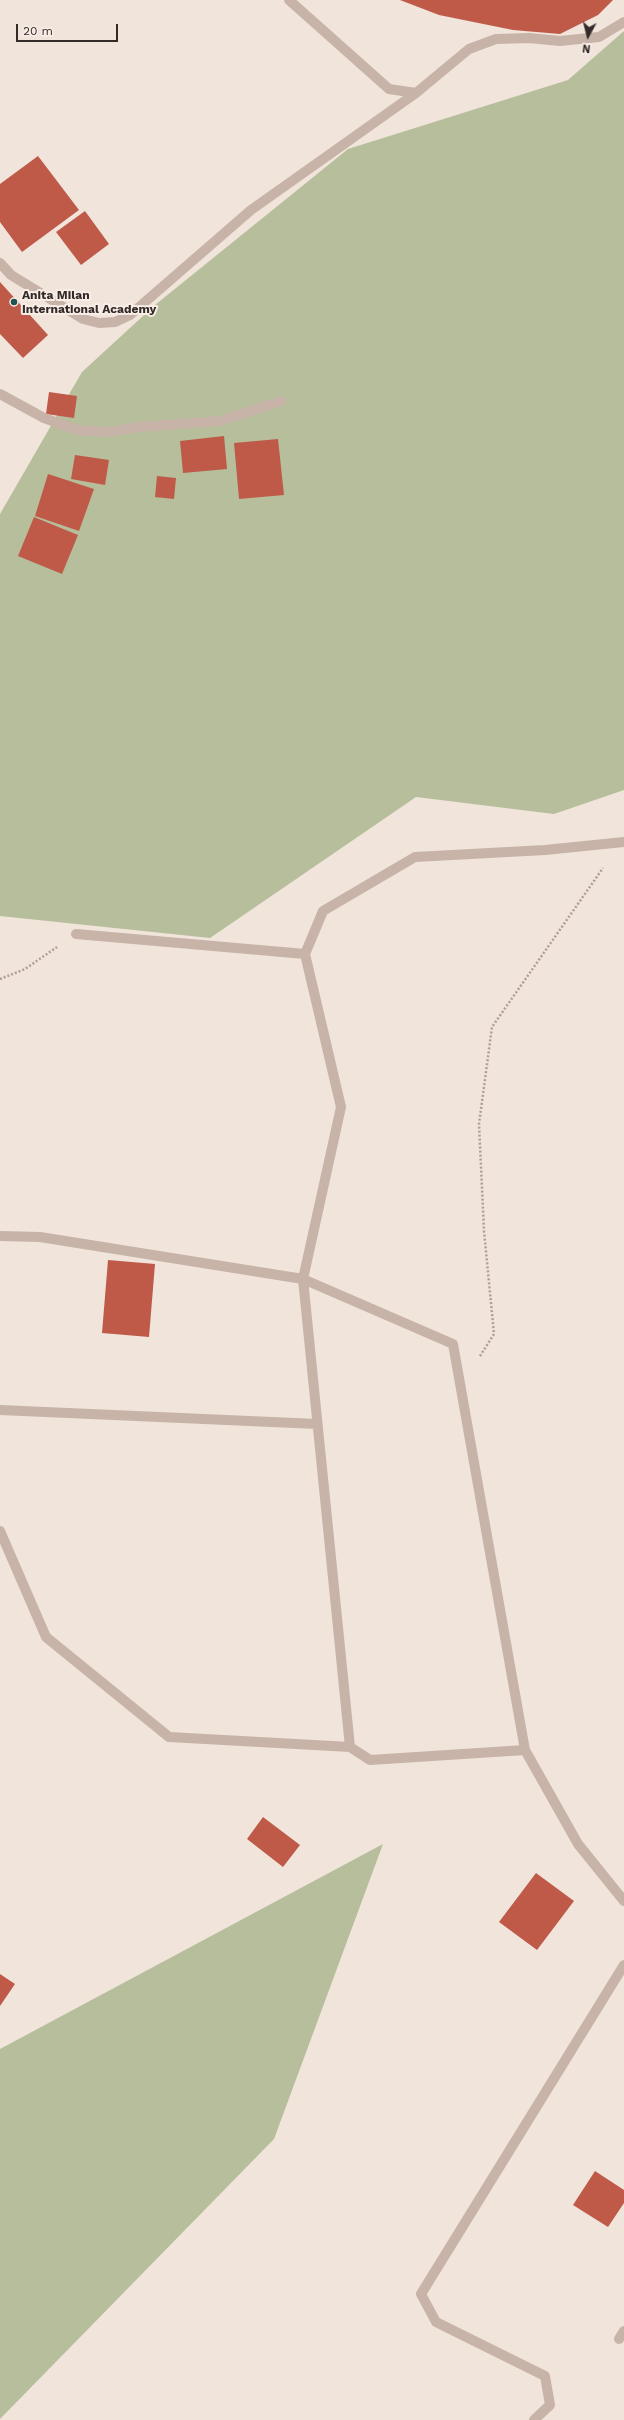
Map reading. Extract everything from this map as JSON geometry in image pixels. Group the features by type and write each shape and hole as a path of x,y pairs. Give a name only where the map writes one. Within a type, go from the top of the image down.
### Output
{"street":[{"path":"289,0 390,89 416,93"},
{"path":"0,263 10,275 83,319 115,322 130,316 251,210 416,93 469,49 490,42 530,38 560,41 599,37 624,22"},
{"path":"0,394 44,418 77,430 108,432 139,427 220,421 281,401"},
{"path":"350,1747 303,1279 341,1107 305,954 323,911 415,857 545,850 622,843"},
{"path":"76,934 305,954"},
{"path":"0,1236 40,1237 303,1279 453,1344 525,1750 578,1844 624,1901"},
{"path":"0,1410 317,1424"},
{"path":"0,1531 46,1637 169,1737 350,1747 370,1760 525,1750"},
{"path":"534,2420 550,2405 545,2376 436,2322 421,2294 624,1964"}],"path":[{"path":"460,1384 494,1334 484,1231 479,1124 492,1027 622,843"},
{"path":"0,979 25,970 76,934"}],"green space":[{"path":"624,31 624,790 554,814 416,797 210,938 0,916 0,514 82,372 155,305 348,149 568,80"},
{"path":"383,1844 274,2139 0,2419 0,2049"}],"building":[{"path":"400,0 613,0 598,15 560,34 513,30 439,15"},
{"path":"38,156 79,210 22,252 0,222 0,184"},
{"path":"85,211 109,244 81,265 56,232"},
{"name":"Anita Milan International Academy","path":"0,282 48,335 23,358 0,334"},
{"path":"49,392 77,396 74,418 46,414"},
{"path":"224,436 227,469 183,473 180,441"},
{"path":"278,439 284,495 239,499 234,443"},
{"path":"75,455 109,460 105,485 71,479"},
{"path":"48,474 94,489 79,531 35,516"},
{"path":"157,476 176,478 174,499 155,497"},
{"path":"34,517 78,535 62,574 18,556"},
{"path":"108,1260 155,1264 149,1337 102,1333"},
{"path":"263,1817 300,1845 283,1867 247,1839"},
{"path":"536,1873 574,1901 537,1950 499,1922"},
{"path":"0,1974 15,1984 0,2006"},
{"path":"595,2171 624,2190 624,2203 608,2227 573,2205"}],"place":[{"name":"Anita Milan International Academy","path":"14,302"}]}
